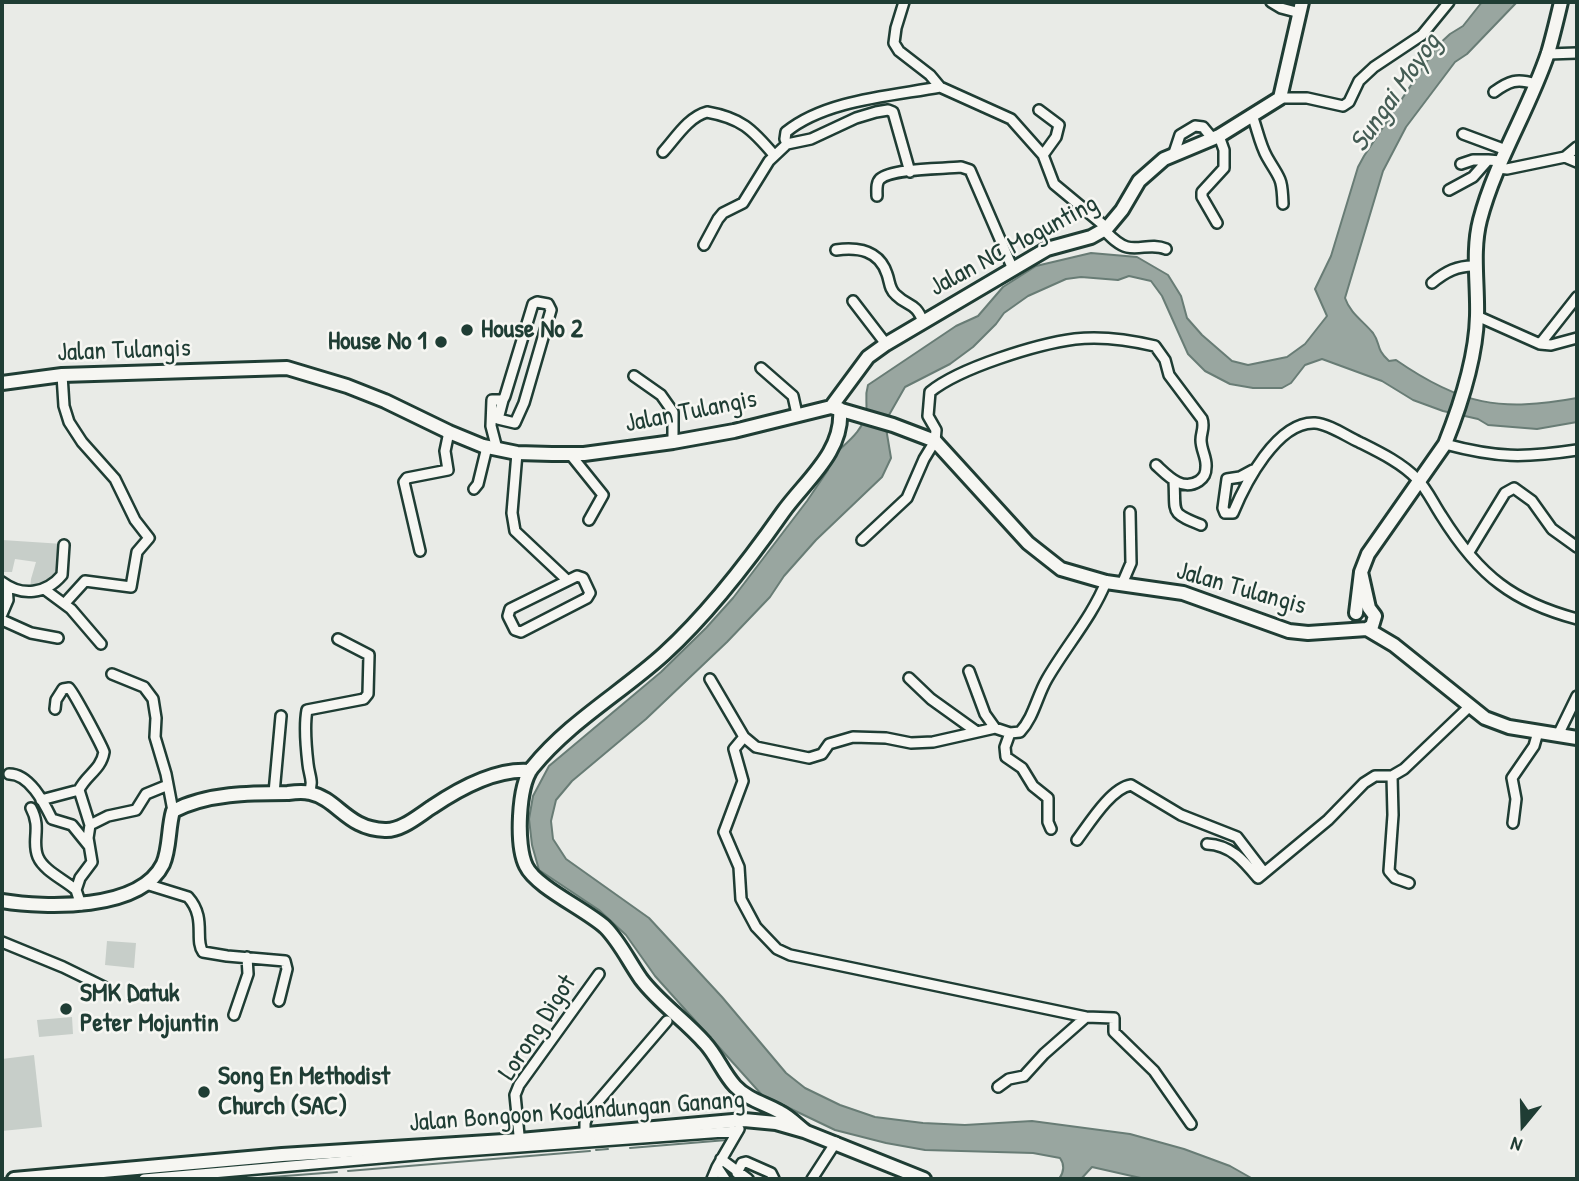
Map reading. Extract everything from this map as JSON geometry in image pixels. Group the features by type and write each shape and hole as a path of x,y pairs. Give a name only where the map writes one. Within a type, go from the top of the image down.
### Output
{"street":[{"path":"904,2 895,28 894,43 899,51 930,75 940,87 1011,119 1043,155 1054,184 1115,241 1127,247 1159,246 1166,249"},
{"path":"1271,2 1281,8 1301,8 1280,98 1307,98 1343,106 1349,102 1359,81 1374,66 1422,35 1448,2"},
{"path":"1561,2 1548,54 1498,160 1479,222 1477,316 1469,371 1452,428 1445,444 1368,554 1361,572 1357,626 1369,626 1493,722 1577,738"},
{"path":"1548,54 1577,53"},
{"path":"1494,92 1517,79 1535,84"},
{"path":"787,144 786,132 798,122 824,110 940,87"},
{"name":"Jalan NC Mogunting","path":"836,408 868,357 886,344 1012,267 1047,249 1091,237 1105,229 1122,210 1139,181 1174,153 1216,138 1280,98"},
{"path":"704,245 723,213 739,206 745,200 774,155 787,144 811,139 856,118 890,110 894,114 910,172"},
{"path":"1039,110 1059,125 1056,137 1043,155"},
{"path":"663,152 688,123 706,112 743,123 774,155"},
{"path":"1252,115 1266,156 1282,182 1283,204"},
{"path":"1174,153 1180,135 1195,126 1203,127 1216,138 1224,150 1224,168 1202,192 1202,197 1217,223"},
{"path":"1463,134 1507,169 1565,157 1577,146"},
{"path":"1565,157 1577,162"},
{"path":"1461,164 1473,160 1498,160"},
{"path":"1449,190 1498,160"},
{"path":"877,196 876,188 881,178 961,167 970,170 1012,267"},
{"path":"836,250 860,248 870,254 881,263 887,273 890,288 897,297 916,306 923,321"},
{"path":"1432,283 1443,273 1455,268 1476,266"},
{"path":"1539,344 1577,297"},
{"path":"853,301 886,344"},
{"path":"533,304 548,304 551,310 524,403 515,423 498,419 503,400 533,304"},
{"path":"1477,316 1539,344 1551,345 1577,338"},
{"path":"862,540 907,498 938,435 928,416 930,392 940,384 996,360 1075,339 1135,341 1155,346 1165,360 1169,375 1204,425 1200,437 1207,462 1206,472 1196,484 1184,485 1174,481 1156,466"},
{"name":"Jalan Tulangis","path":"2,383 62,375 287,368 347,386 489,447 517,453 570,454 673,442 836,408 935,441 1028,542 1045,559 1061,569 1106,582 1183,593 1289,631 1308,633 1369,626"},
{"path":"761,368 793,396 797,414"},
{"path":"62,375 64,406 69,422 82,442 115,479 135,520 149,538 137,552 131,587 85,581 65,603"},
{"path":"634,376 651,386 667,403 674,420 673,442"},
{"path":"474,489 489,447 492,400 503,400"},
{"path":"805,1131 782,1113 750,1099 732,1084 704,1042 643,981 608,930 533,876 523,858 520,822 530,771 568,730 663,655 769,535 795,495 821,467 841,420 836,408"},
{"path":"1243,481 1290,432 1301,425 1317,423 1404,467 1419,481 1453,533 1498,583 1516,595 1577,619"},
{"path":"489,447 491,426"},
{"path":"420,551 404,482 407,478 448,470 445,451 449,432"},
{"path":"1445,444 1507,457 1531,457 1577,450"},
{"path":"517,453 512,513 515,531 567,580"},
{"path":"570,454 603,495 589,520"},
{"path":"1174,481 1176,511 1179,516 1201,525"},
{"path":"1469,552 1505,493 1514,488 1532,501 1552,529 1577,547"},
{"path":"1122,584 1131,563 1130,512"},
{"path":"4,584 25,592 44,589 62,575 64,545"},
{"path":"580,577 589,596 522,632 515,630 508,616 510,609 567,580 580,577"},
{"path":"710,679 744,737 756,747 809,758 821,754 829,744 845,738 886,738 911,743 933,742 995,729 1010,733 1020,732 1030,720 1045,681 1095,607 1106,582"},
{"path":"2,614 8,600 4,584"},
{"path":"44,589 65,603 101,644"},
{"path":"1360,612 1374,613 1369,626"},
{"name":"Jalan Tulangis","path":"1335,630 1360,612"},
{"path":"2,620 30,634 58,638"},
{"path":"338,639 369,655 368,694 363,699 307,710 306,738 311,787 349,820 368,828 387,831 400,827 443,800 489,777 513,769 530,771"},
{"path":"969,671 985,714 995,729"},
{"path":"2,901 43,906 81,905 146,884 164,861 171,799 155,737 153,699 144,687 112,674"},
{"path":"909,678 930,699 977,732"},
{"path":"55,709 62,689 73,690 80,709 104,752 101,765 85,778 79,790 90,825 88,833 92,862 80,878 76,890"},
{"path":"1558,735 1577,696"},
{"path":"1207,844 1219,844 1227,848 1258,878 1263,871 1328,820 1364,783 1375,776 1392,776 1404,769 1469,706"},
{"path":"274,787 281,716"},
{"path":"1513,823 1516,799 1512,778 1534,746 1538,732"},
{"path":"1010,733 1005,747 1006,757 1016,762 1033,786 1048,798 1048,822 1051,829"},
{"path":"744,737 734,750 743,785 724,832 739,867 741,899 756,927 777,949 790,955 1086,1017 1114,1018 1114,1032 1170,1090 1191,1124"},
{"path":"9,774 19,775 25,780 52,819 72,825 89,847"},
{"path":"1392,776 1389,871 1395,878 1409,883"},
{"path":"1077,840 1098,811 1124,787 1131,785 1181,815 1237,837 1263,871"},
{"path":"90,825 108,816 136,810 146,794 195,802 274,787 311,787"},
{"path":"41,800 79,790"},
{"path":"32,808 37,824 38,857 44,866 76,890 81,905"},
{"path":"146,884 188,897 200,923 199,947 203,952 280,958 287,964 279,1001"},
{"path":"2,942 106,988"},
{"path":"234,1016 247,979 247,957"},
{"name":"Lorong Digot","path":"520,1144 515,1094 519,1085 599,974"},
{"path":"998,1087 1009,1079 1024,1076 1044,1054 1086,1017"},
{"path":"585,1139 585,1123 589,1112 667,1021"},
{"path":"712,1179 741,1125 750,1099"},
{"name":"Jalan Bongoon Kodundungan Ganang","path":"14,1179 282,1155 491,1146 776,1123 836,1142 924,1179"},
{"path":"812,1179 836,1142"},
{"path":"144,1179 491,1146"},
{"path":"737,1173 741,1164 746,1161 771,1173 774,1179"},
{"path":"719,1163 748,1179"},
{"path":"719,1163 725,1179"}],"shaded area":[{"path":"1482,2 1517,2 1467,54 1455,62 1406,127 1383,171 1345,298 1353,313 1373,333 1382,353 1389,361 1396,360 1441,387 1482,401 1525,404 1577,398 1577,422 1537,429 1488,425 1478,419 1443,411 1413,400 1382,381 1322,359 1305,365 1291,383 1282,388 1253,388 1230,384 1205,371 1188,354 1162,296 1151,281 1129,276 1118,280 1081,277 1066,279 1028,296 1004,313 973,347 950,364 905,387 885,422 891,458 882,477 816,540 784,576 770,597 727,642 646,719 572,781 556,800 551,821 553,839 566,859 649,918 722,997 786,1073 805,1088 840,1105 875,1117 965,1125 1032,1121 1130,1134 1184,1149 1230,1166 1253,1179 1145,1179 1092,1167 1081,1179 1059,1179 1063,1168 1060,1158 1033,1153 925,1150 886,1143 835,1130 762,1095 655,976 626,935 599,910 539,870 529,819 533,796 549,766 661,672 733,598 807,501 828,470 829,460 861,427 866,412 868,385 956,326 978,316 1003,287 1036,266 1091,253 1137,257 1168,275 1181,296 1187,318 1232,361 1248,365 1287,357 1305,344 1327,316 1315,289 1331,256 1358,167 1437,46 1463,26"},
{"path":"2,540 63,544 61,574 52,582 30,590 36,562 15,559 12,572 2,572"},
{"path":"107,941 136,943 134,968 105,965"},
{"path":"72,1017 73,1034 39,1037 37,1020"},
{"path":"34,1055 42,1127 2,1131 2,1059"}],"waterway":[{"path":"630,1148 727,1140"},
{"path":"596,1150 608,1149"},
{"path":"348,1171 590,1151"},
{"path":"246,1179 337,1172"}],"place":[{"name":"House No 2","path":"467,330"},
{"name":"House No 1","path":"441,342"},
{"name":"SMK Datuk Peter Mojuntin","path":"66,1009"},
{"name":"Song En Methodist Church (SAC)","path":"204,1092"}],"water label":[{"name":"Sungai Moyog","path":"1396,93"}]}
